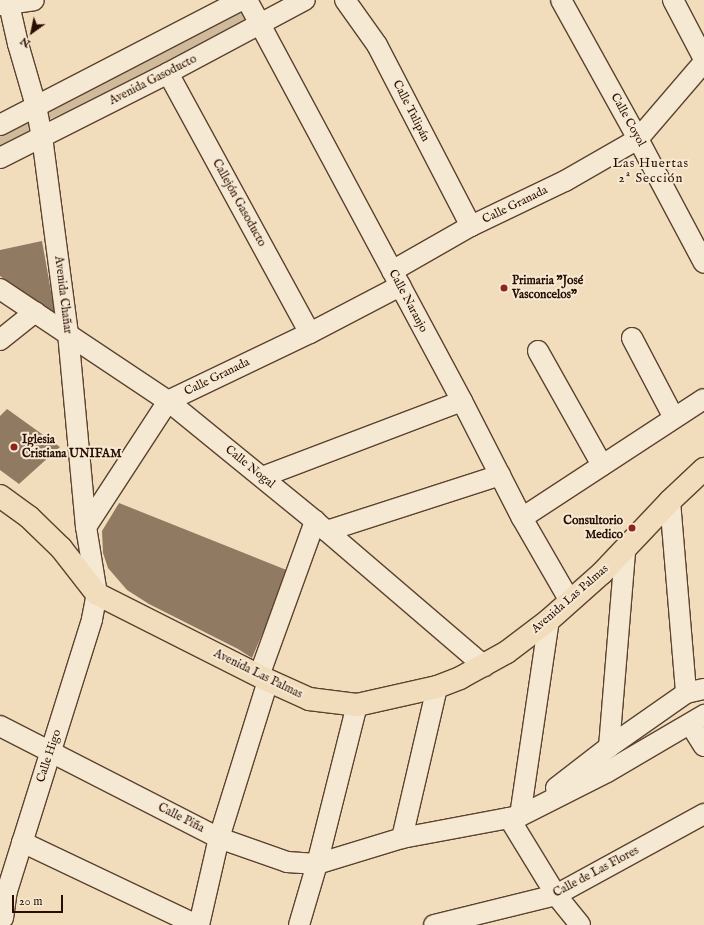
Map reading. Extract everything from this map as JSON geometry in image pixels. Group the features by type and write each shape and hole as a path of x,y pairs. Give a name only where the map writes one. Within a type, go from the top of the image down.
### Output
{"main road":[{"name":"Avenida Las Palmas","path":"0,496 29,517 61,548 97,594 263,678 309,699 357,705 437,687 484,666 508,652 550,620 625,551 670,501 703,471"}],"street":[{"path":"6,2 34,0"},
{"path":"0,125 241,0"},
{"name":"Calle Naranjo","path":"247,0 261,23 462,401 522,518 570,601"},
{"name":"Avenida Gasoducto","path":"0,158 168,73 305,0"},
{"name":"Calle Tulipán","path":"345,0 377,45 471,226"},
{"name":"Calle Coyol","path":"561,0 704,262"},
{"path":"673,0 704,58"},
{"name":"Avenida Chañar","path":"6,2 36,106 42,137 68,334 86,527 97,594"},
{"name":"Calle Granada","path":"168,401 310,333 396,279 471,226 565,181 638,139 704,62"},
{"name":"Callejón Gasoducto","path":"168,73 310,333"},
{"name":"Calle Nogal","path":"0,289 168,401 321,526 484,666"},
{"path":"0,340 35,312"},
{"path":"632,338 674,418"},
{"path":"538,351 602,465"},
{"path":"522,518 704,399"},
{"path":"86,527 168,401"},
{"path":"262,477 462,401"},
{"path":"22,842 198,925 219,838 263,678 321,526 500,474"},
{"path":"515,817 609,747 695,691 670,501"},
{"path":"609,747 625,551"},
{"name":"Calle Higo","path":"2,919 7,891 92,619 97,594"},
{"path":"550,620 515,817 556,895 580,925"},
{"path":"402,838 437,687"},
{"path":"299,925 317,864 357,705"},
{"path":"317,864 402,838 515,817 607,772 697,719 704,746"},
{"name":"Calle Piña","path":"0,726 219,838 287,862 317,864"},
{"name":"Calle de Las Flores","path":"434,925 556,895 704,814"}],"shaded area":[{"path":"239,6 252,18 69,111 48,120 46,108"},
{"path":"28,119 30,132 0,148 0,134"}],"building":[{"path":"42,241 55,314 50,313 0,276 0,250"},
{"path":"7,409 60,447 19,484 0,470 0,416"},
{"path":"119,503 289,571 252,658 238,649 149,604 127,590 108,568 103,553 102,531"}],"place":[{"name":"Primaria \"José Vasconcelos\"","path":"504,288"},
{"name":"Iglesia Cristiana UNIFAM","path":"14,447"},
{"name":"Consultorio Medico","path":"632,528"}],"district":[{"name":"Las Huertas 2ª Sección","path":"651,172"}]}
